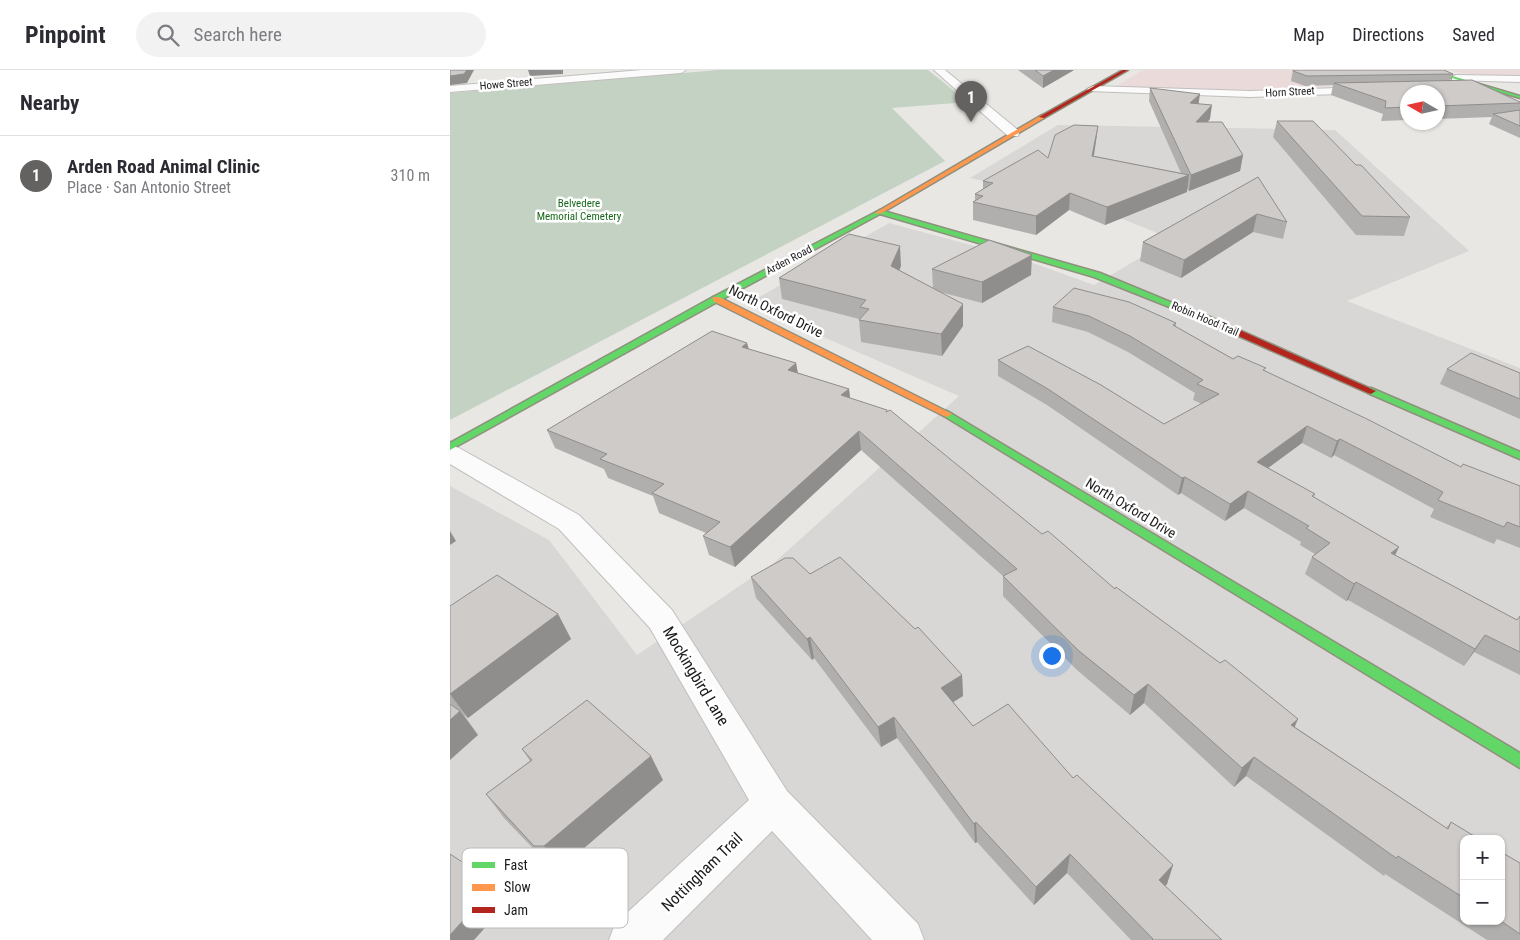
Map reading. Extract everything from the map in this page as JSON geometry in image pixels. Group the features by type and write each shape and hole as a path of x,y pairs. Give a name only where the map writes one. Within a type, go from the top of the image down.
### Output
{"main road":[{"name":"Arden Road","path":"450,446 716,299 880,212 1013,133 1126,70"},
{"path":"1427,70 1453,83"},
{"path":"1488,88 1520,97"},
{"name":"Robin Hood Trail","path":"880,212 1097,275 1197,315 1476,439 1520,456"},
{"name":"North Oxford Drive","path":"716,299 944,412 1520,761"}],"street":[{"path":"510,84 513,70"},
{"name":"Howe Street","path":"450,89 681,70"},
{"path":"939,70 1013,133"},
{"path":"1453,83 1496,78 1520,78"},
{"path":"1496,78 1520,84"},
{"path":"1453,83 1488,88"},
{"name":"Horn Street","path":"1093,89 1250,94 1378,89"},
{"name":"Mockingbird Lane","path":"450,453 569,522 661,619 773,804 902,940"},
{"name":"Nottingham Trail","path":"631,940 773,804"}],"shaded area":[{"path":"1143,70 1407,70 1449,85 1299,87 1253,90 1124,87 1118,85"},
{"path":"1446,70 1520,70 1520,76 1468,74"},
{"path":"1058,125 1335,130 1469,251 1347,301 1520,368 1520,940 450,940 450,486 549,540 637,655 775,562 959,396 747,304 889,223 1019,258 1094,285 1172,239 1088,205 970,178"}],"green space":[{"name":"Belvedere Memorial Cemetery","path":"718,70 928,70 968,102 892,108 945,161 450,420 450,93"}],"building":[{"path":"450,70 467,70 464,74 450,76"},
{"path":"1035,70 1054,70 1043,76"},
{"path":"1293,70 1444,70 1453,74 1307,76"},
{"path":"1472,80 1520,103 1445,106 1445,85 1400,85 1400,107 1385,108 1386,101 1334,83"},
{"path":"1150,88 1200,94 1190,103 1212,105 1196,122 1222,122 1243,155 1191,175"},
{"path":"1520,110 1520,126 1493,114"},
{"path":"1277,121 1313,121 1356,165 1361,165 1410,217 1362,216"},
{"path":"1074,125 1098,126 1092,156 1189,175 1107,207 1070,193 1036,216 973,202 983,196 975,194 993,183 983,181 1038,150 1048,158 1055,135"},
{"path":"1258,177 1287,222 1257,214 1184,260 1143,242"},
{"path":"849,234 900,246 891,266 963,304 941,334 859,320 869,309 860,307 866,300 779,278"},
{"path":"989,240 1032,255 982,282 932,269"},
{"path":"1074,288 1129,302 1176,323 1173,325 1233,359 1238,356 1266,368 1263,370 1367,419 1461,467 1463,464 1520,486 1520,527 1507,522 1504,527 1438,500 1443,492 1340,439 1337,441 1307,426 1257,462 1315,494 1312,496 1399,547 1391,553 1517,620 1520,616 1520,652 1485,635 1475,649 1356,582 1354,584 1312,557 1330,543 1306,528 1309,526 1248,491 1230,504 1185,477 1182,478 1048,389 998,360 1028,346 1101,385 1164,424 1219,394 1197,384 1203,380 1130,336 1089,316 1053,307"},
{"path":"712,331 747,343 742,347 796,363 788,370 849,389 841,395 887,410 886,412 890,410 1042,534 1048,531 1115,589 1116,587 1220,663 1225,660 1298,719 1291,725 1448,829 1451,822 1472,835 1460,835 1460,895 1398,856 1396,858 1254,757 1242,768 1148,684 1134,695 1079,651 1003,576 1017,569 859,431 730,547 703,536 720,522 652,493 664,484 600,459 607,454 547,430"},
{"path":"1471,353 1520,373 1520,399 1447,369"},
{"path":"840,557 915,629 918,627 962,675 941,688 973,726 1008,704 1073,778 1077,775 1173,865 1159,880 1222,940 1152,940 1070,854 1036,887 976,822 974,824 894,717 878,727 810,637 807,639 751,577 785,558 793,558 810,574"},
{"path":"497,575 558,614 450,694 450,606"},
{"path":"587,700 651,756 544,846 534,846 486,794 532,760 522,749"},
{"path":"450,704 460,711 450,720"},
{"path":"450,854 462,862 462,922 450,935"},
{"path":"1505,854 1520,863 1520,934 1505,924"}],"traffic: fast":[{"path":"1427,70 1520,97"},
{"path":"880,212 1097,275 1205,318"},
{"path":"450,447 716,299 878,213"},
{"path":"1371,391 1520,456"},
{"path":"947,414 1520,761"}],"traffic: slow":[{"path":"878,213 1042,117"},
{"path":"716,299 947,414"}],"traffic: jam":[{"path":"1042,117 1126,70"},
{"path":"1205,318 1371,391"}],"place":[{"name":"Arden Road Animal Clinic","path":"971,122"}]}
